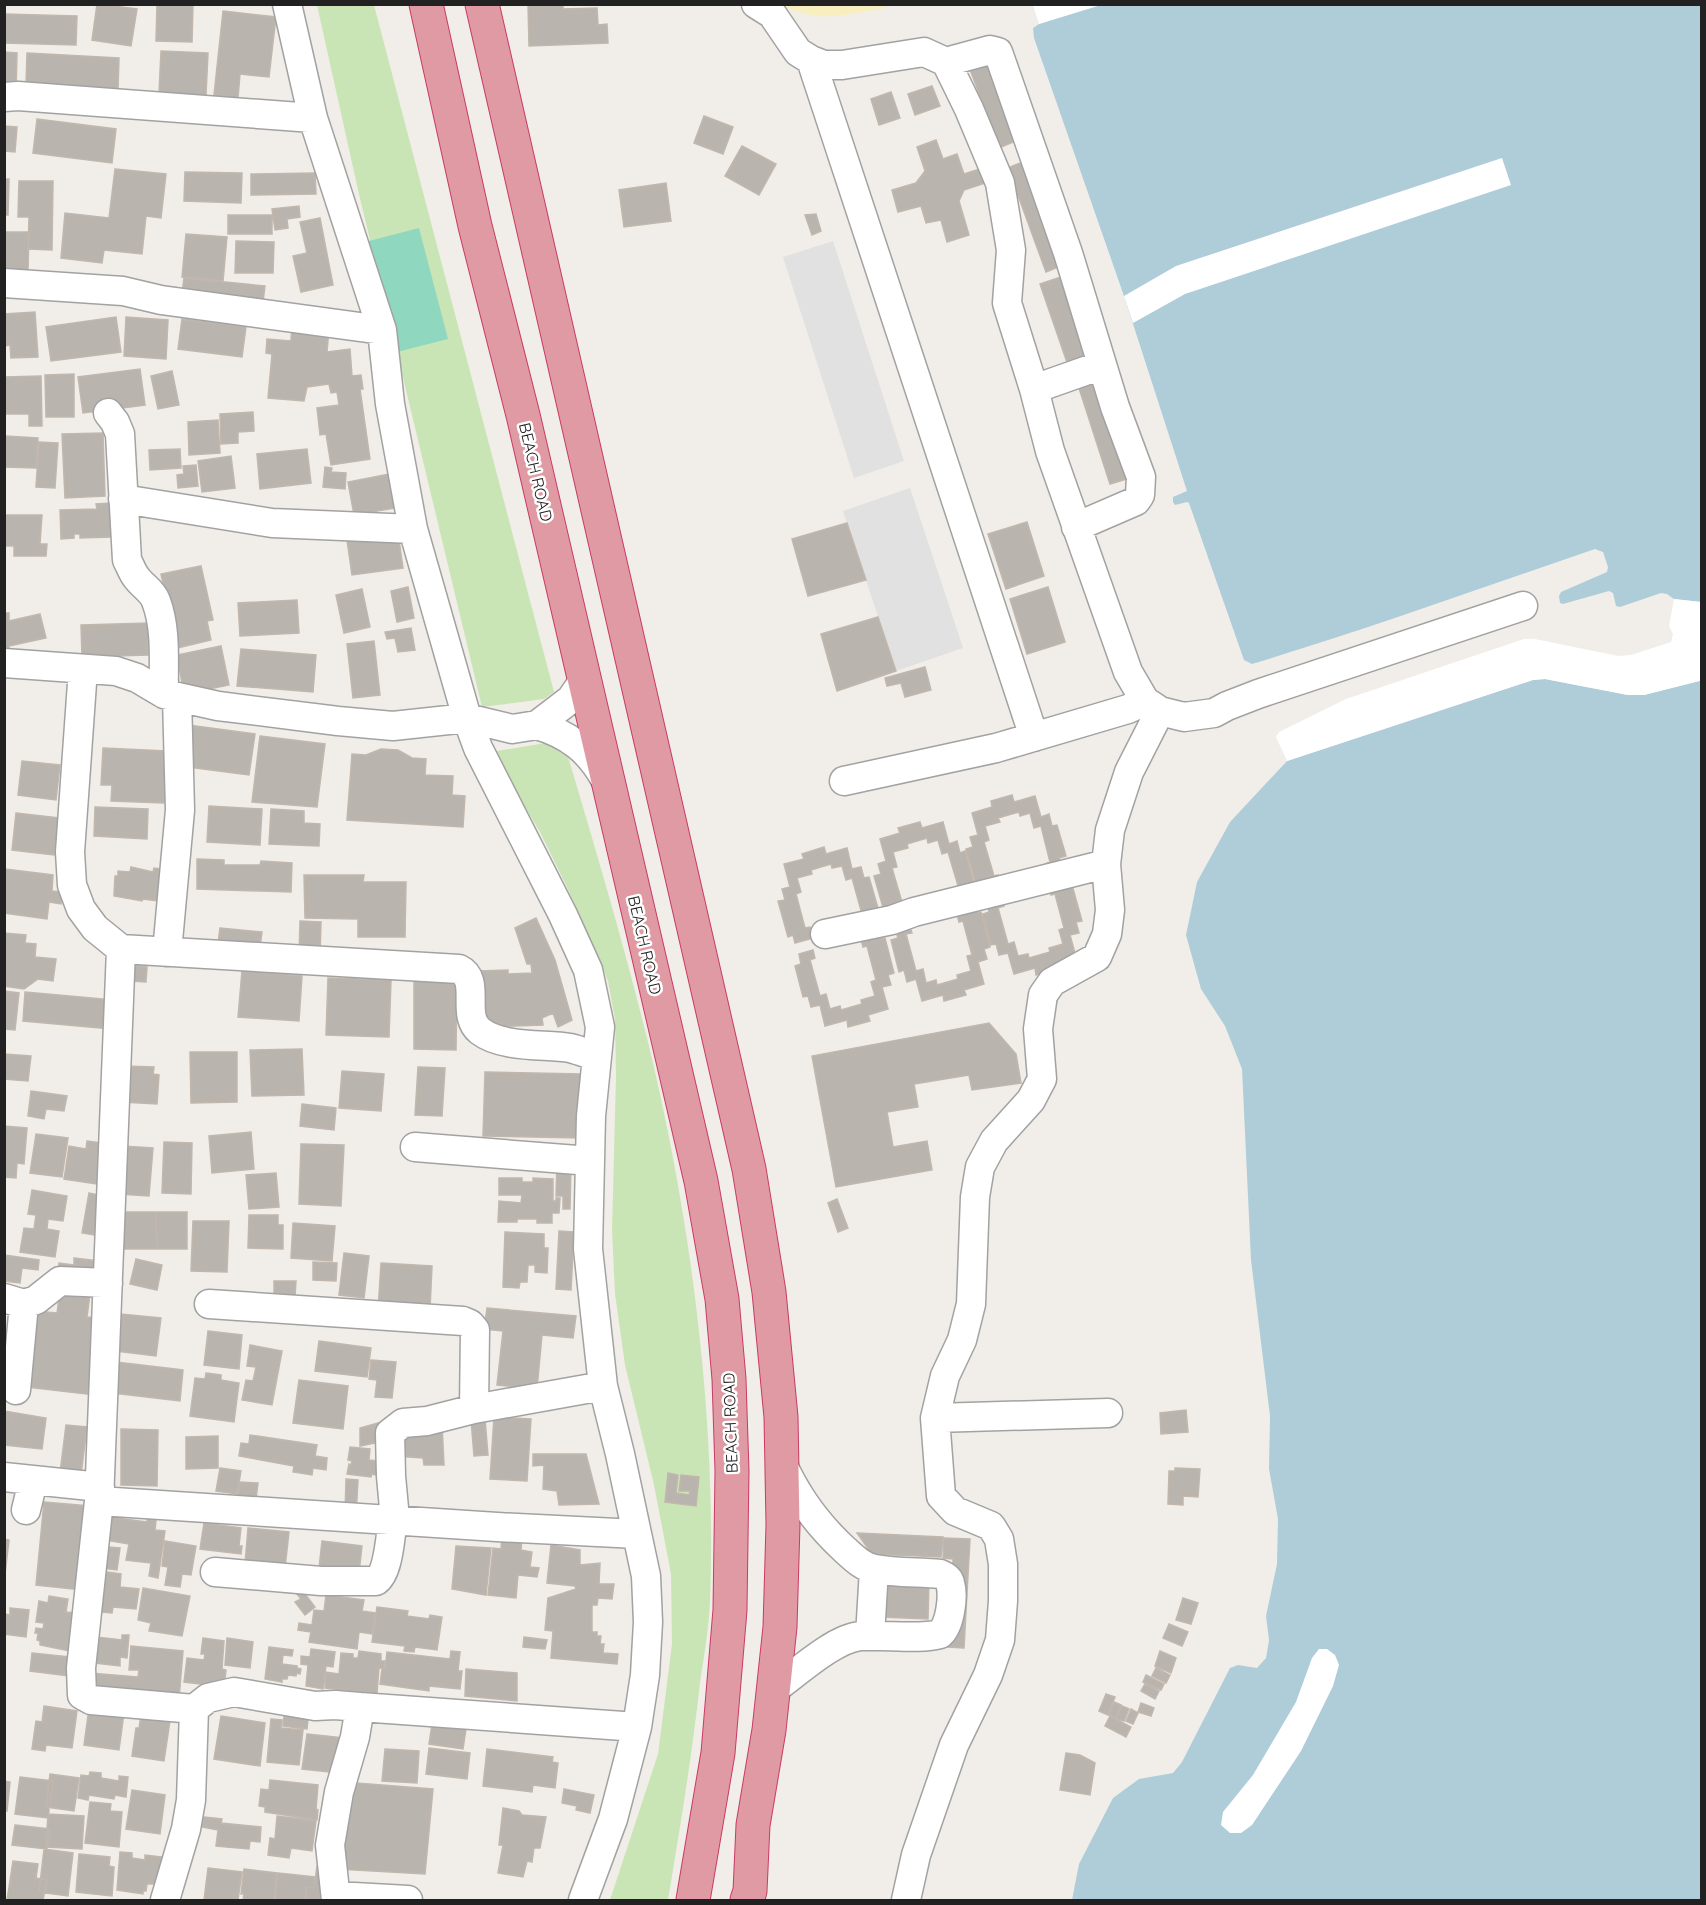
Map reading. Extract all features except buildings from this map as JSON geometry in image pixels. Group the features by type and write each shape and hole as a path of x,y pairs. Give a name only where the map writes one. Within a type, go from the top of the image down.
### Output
{"highway":[{"name":"BEACH ROAD","path":"426,4 474,226 523,415 701,1181 722,1299 729,1379 732,1471 730,1610 718,1753 693,1900"},
{"path":"482,4 749,1169 769,1292 781,1417 783,1525 780,1627 769,1730 753,1825 750,1891 747,1900"}],"street":[{"path":"287,4 313,118 382,330 390,404 413,529 467,718 483,758 563,915 588,970 600,1027 591,1116 588,1249 603,1386 646,1576 648,1622 645,1675 637,1726 613,1819 583,1900"},
{"path":"756,4 772,14 798,52 811,60 824,64 842,65 924,52 946,62 989,153 1000,183 1011,250 1007,303 1034,389 1050,451 1128,672 1153,706"},
{"path":"946,62 990,50 998,52 1068,253 1115,407 1141,477 1140,495 1136,501 1076,527"},
{"path":"811,60 1034,737"},
{"path":"4,97 18,96 313,118"},
{"path":"4,283 123,291 161,300 382,330"},
{"path":"1034,389 1102,365"},
{"path":"108,413 120,434 127,560 136,578 149,588 156,601 163,632 170,695 180,810 167,952"},
{"path":"123,499 272,523 413,529"},
{"path":"844,781 996,748 1128,709 1153,706 1184,717 1214,713 1258,694 1524,606"},
{"path":"4,663 116,671 137,678 170,695 218,706 338,722 393,726 467,718 555,730 578,745 598,765 607,781"},
{"path":"83,669 70,852 72,885 81,909 96,928 121,949 459,969 466,972 469,978 471,1015 481,1032 502,1041 573,1049 597,1057"},
{"path":"483,758 494,743 570,699 584,680"},
{"path":"906,1900 916,1855 954,1745 988,1676 1000,1640 1003,1564 999,1539 991,1526 954,1511 941,1496 935,1418 945,1376 962,1340 971,1304 975,1197 981,1167 994,1141 1031,1100 1042,1079 1038,1029 1043,995 1052,982 1097,957 1107,933 1110,910 1106,864 1110,830 1153,706"},
{"path":"825,934 892,920 914,912 1106,864"},
{"path":"121,949 100,1494 81,1668 82,1695 91,1700 194,1709 208,1698 234,1692 315,1706 335,1705 637,1726"},
{"path":"415,1147 590,1161"},
{"path":"16,1390 14,1301 36,1300 60,1281 108,1283"},
{"path":"209,1304 463,1321 470,1324 474,1330 474,1409"},
{"path":"216,1572 321,1581 364,1583 376,1581 382,1577 385,1568 394,1520 390,1433 404,1423 427,1421 474,1409 603,1386"},
{"path":"935,1418 1108,1413"},
{"path":"773,1690 838,1642 858,1636 935,1635 943,1631 949,1620 951,1585 944,1575 874,1569 856,1560 814,1518 799,1496 782,1463"},
{"path":"4,1477 100,1494 394,1520 637,1534"},
{"path":"26,1510 33,1481"},
{"path":"870,1636 874,1569"},
{"path":"360,1707 355,1737 339,1792 330,1845 336,1898 408,1900"},
{"path":"165,1900 186,1829 191,1800 194,1709"}],"green space":[{"path":"317,5 374,5 554,692 544,699 482,707 358,190"},
{"path":"419,228 448,339 393,353 365,242"},
{"path":"563,740 628,966 663,1109 688,1249 705,1391 711,1532 709,1611 690,1765 668,1900 610,1900 658,1754 672,1644 671,1574 654,1485 625,1365 615,1294 612,1230 616,1076 615,1019 608,981 567,887 540,832 513,787 497,751"}],"sand":[{"path":"781,5 886,5 884,8 844,15 820,16 795,11"}],"shaded area":[{"path":"833,241 904,461 854,478 783,257"},
{"path":"910,488 963,648 896,671 843,511"}],"water":[{"path":"1101,4 1701,5 1701,602 1674,599 1661,593 1620,607 1616,606 1613,593 1609,591 1560,603 1561,592 1607,572 1608,567 1603,552 1595,549 1295,651 1252,664 1244,660 1189,503 1175,505 1173,502 1173,497 1187,491 1124,296 1034,38 1033,28 1039,24"},
{"path":"1545,679 1628,695 1644,695 1701,680 1701,1900 1072,1900 1079,1864 1113,1798 1139,1779 1173,1773 1182,1762 1230,1668 1238,1665 1257,1668 1266,1658 1269,1640 1266,1616 1277,1564 1278,1519 1269,1469 1270,1416 1251,1260 1242,1069 1225,1026 1201,989 1186,935 1197,882 1230,822 1287,761 1533,680"}],"pier":[{"path":"1033,4 1101,5 1039,24"},
{"path":"1502,158 1511,185 1185,294 1133,323 1124,296 1176,266"},
{"path":"1674,599 1701,602 1700,681 1644,695 1628,695 1545,679 1533,680 1287,761 1276,737 1279,732 1346,699 1524,639 1535,639 1618,656 1631,655 1671,642 1673,634 1669,626"},
{"path":"1319,1649 1327,1649 1335,1655 1339,1665 1333,1686 1301,1751 1252,1825 1241,1833 1230,1833 1221,1825 1223,1812 1253,1775 1296,1702 1312,1658"}]}
